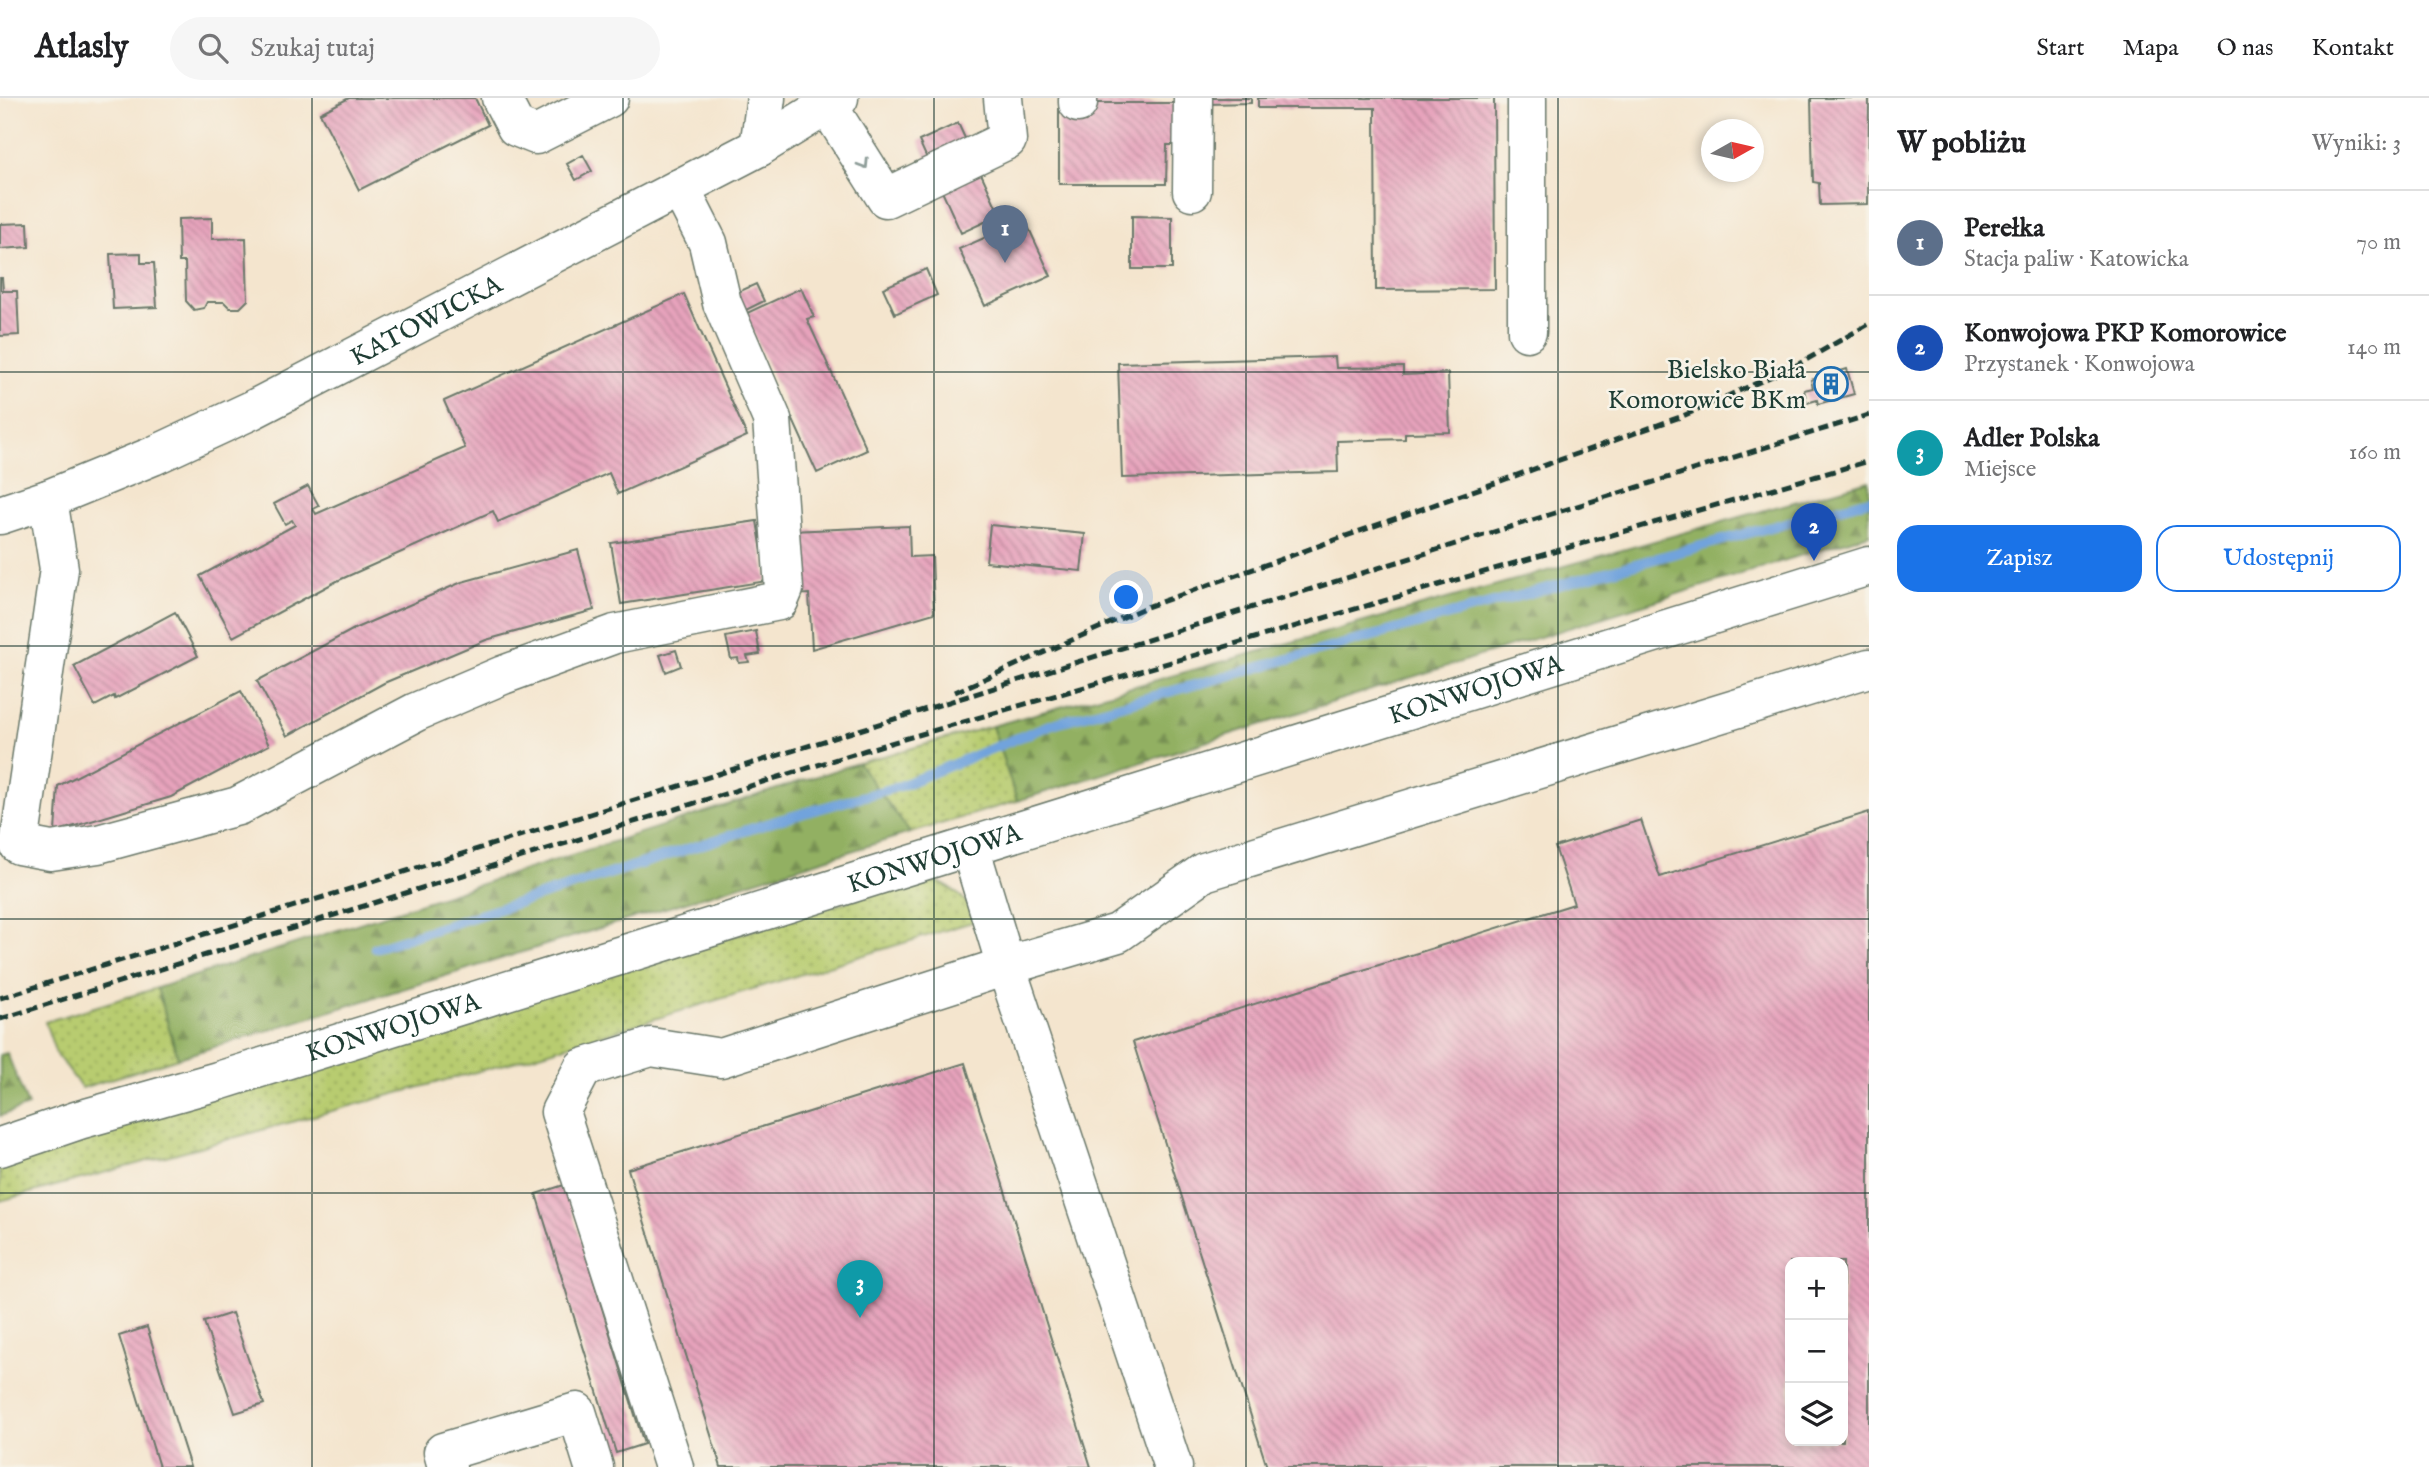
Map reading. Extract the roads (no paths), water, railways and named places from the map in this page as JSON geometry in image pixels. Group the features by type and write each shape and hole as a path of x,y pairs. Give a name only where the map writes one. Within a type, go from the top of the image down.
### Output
{"street":[{"path":"501,98 516,127 536,135 610,98"},
{"path":"759,147 766,98"},
{"path":"834,102 886,198 1007,140 1003,98"},
{"path":"1192,191 1193,98"},
{"path":"1527,98 1527,332"},
{"name":"KATOWICKA","path":"0,515 48,499 153,456 252,410 759,147 834,102"},
{"path":"48,499 59,569 19,845 51,851 98,844 238,806 416,712 503,675 615,634 779,601 784,589 772,419 722,303 708,243 680,188"},
{"name":"KONWOJOWA","path":"0,1147 37,1132 218,1081 1869,566"},
{"path":"674,1467 560,1112 583,1068 651,1047 721,1059 1006,966 1118,933 1204,872 1869,667"},
{"path":"970,847 1006,966 1173,1467"},
{"path":"447,1467 443,1452 577,1412 594,1467"}],"waterway":[{"path":"375,948 779,820 900,786 1052,724 1869,500"}],"railway":[{"path":"955,692 1144,608 1683,416 1797,365 1869,324"},
{"path":"0,998 1869,415"},
{"path":"0,1019 866,750 1869,461"}],"place":[{"name":"Perełka","path":"1005,263"},
{"name":"Bielsko Biała Komorowice BKm","path":"1831,384"},
{"name":"Konwojowa PKP Komorowice","path":"1814,561"},
{"name":"Adler Polska","path":"860,1318"}]}
